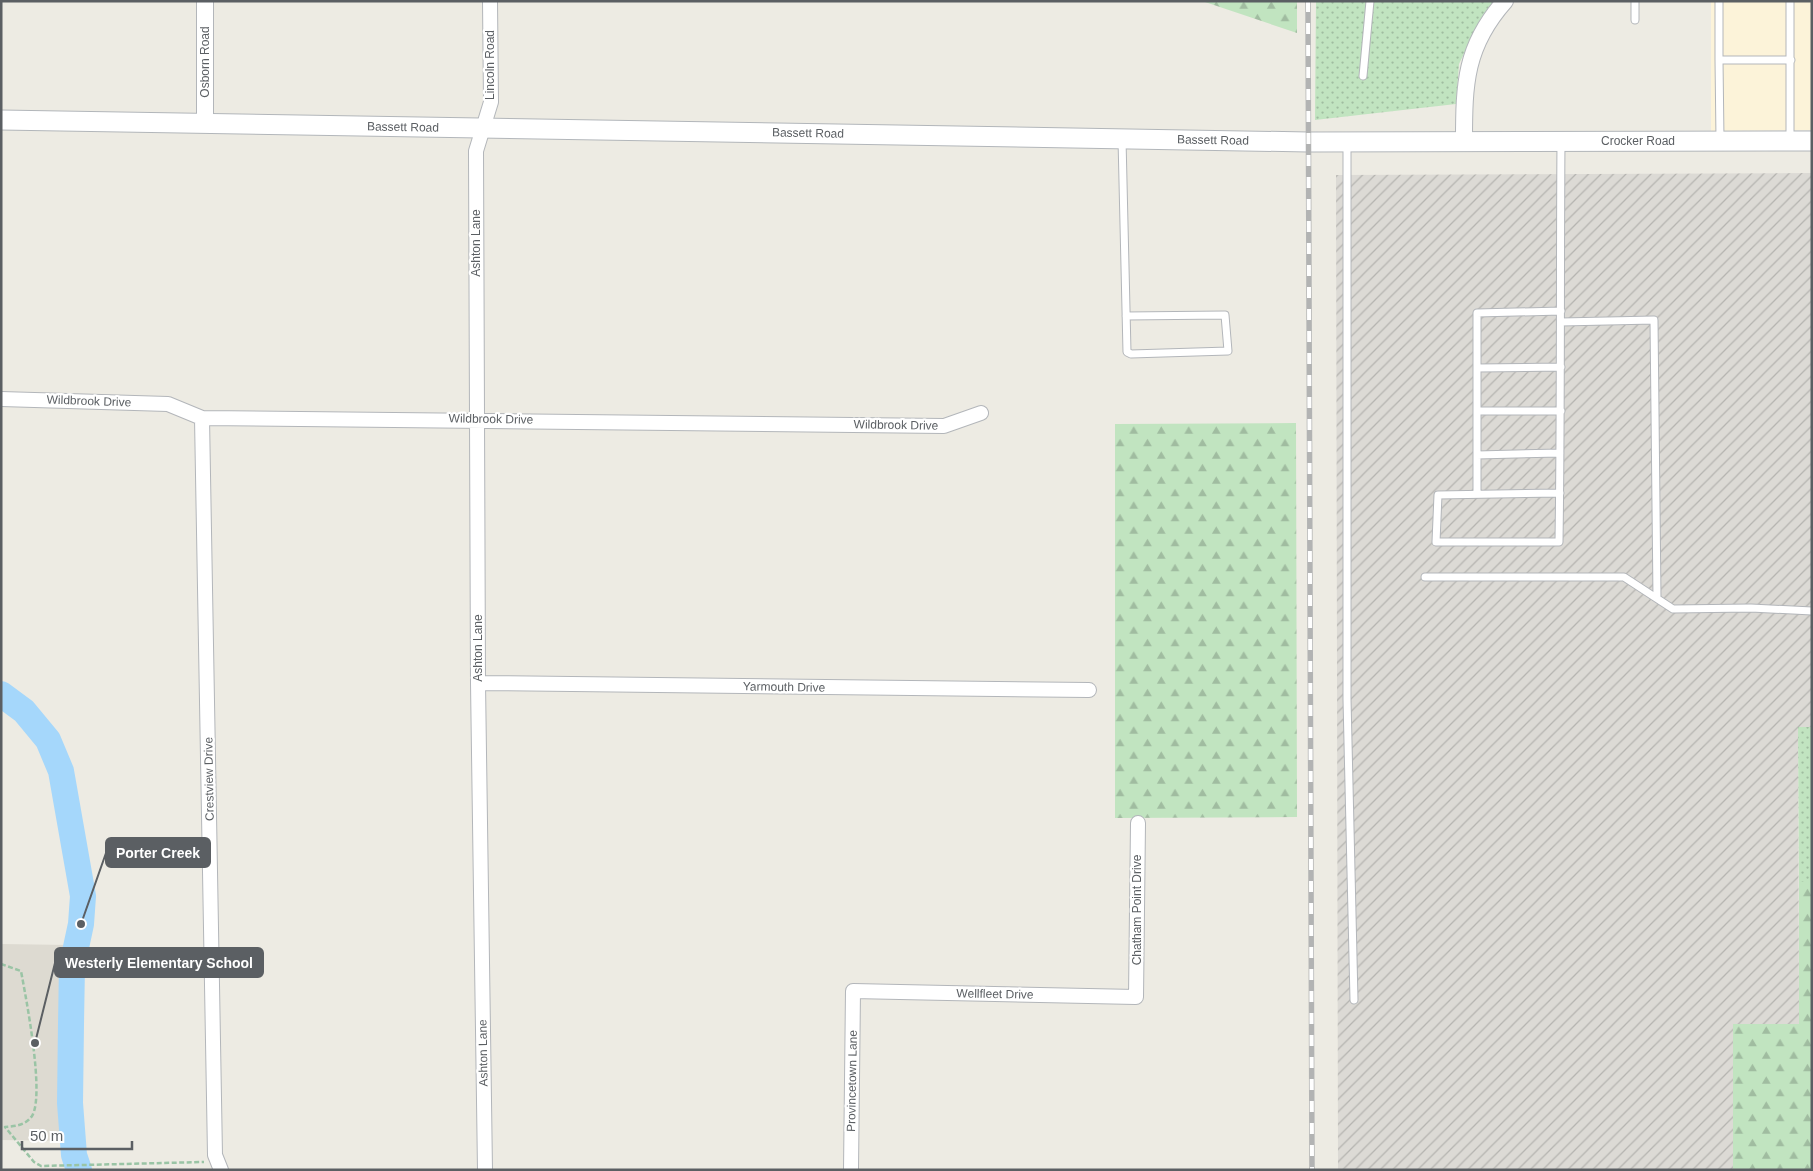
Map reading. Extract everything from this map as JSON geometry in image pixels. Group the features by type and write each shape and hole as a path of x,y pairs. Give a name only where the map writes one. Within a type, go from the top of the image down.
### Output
{"main road":[{"name":"Bassett Road","path":"1,120 1122,139 1347,142 1464,141"},
{"name":"Crocker Road","path":"1464,141 1812,141"}],"street":[{"name":"Osborn Road","path":"205,1 205,123"},
{"name":"Lincoln Road","path":"483,127 491,102 490,1"},
{"path":"1464,141 1464,87 1469,62 1483,30 1505,1"},
{"name":"Ashton Lane","path":"483,127 476,151 478,683 485,1170"},
{"name":"Wildbrook Drive","path":"1,399 168,404 202,418 477,419 944,426 981,413"},
{"name":"Crestview Drive","path":"202,418 215,1155 221,1170"},
{"name":"Yarmouth Drive","path":"478,683 1089,690"},
{"name":"Chatham Point Drive","path":"1136,997 1138,823"},
{"name":"Wellfleet Drive","path":"853,992 1136,997"},
{"name":"Provincetown Lane","path":"851,1170 853,992"}],"lane":[{"path":"1363,76 1370,1"},
{"path":"1635,1 1635,20"},
{"path":"1719,1 1720,141"},
{"path":"1790,1 1790,141"},
{"path":"1719,60 1791,60"},
{"path":"1122,139 1126,316 1128,354 1228,352 1225,315 1126,316"},
{"path":"1560,492 1438,495 1436,542 1559,542 1560,492 1561,322 1562,311 1561,141"},
{"path":"1347,142 1347,699 1354,1000"},
{"path":"1477,494 1477,313 1562,311"},
{"path":"1561,322 1654,320 1657,598"},
{"path":"1477,368 1561,367"},
{"path":"1477,411 1560,411"},
{"path":"1477,455 1560,453"},
{"path":"1425,577 1624,577 1673,609 1812,611"}],"path":[{"path":"1,964 21,971 31,1026 35,1092 32,1116 23,1125 5,1127 22,1149 41,1168 55,1165 204,1161"}],"shaded area":[{"path":"1711,1 1812,1 1812,130 1711,131"},
{"path":"1812,173 1812,727 1798,728 1799,1024 1733,1025 1733,1170 1338,1170 1336,175"},
{"path":"1,944 69,945 69,1141 1,1140"}],"green space":[{"path":"1202,1 1297,1 1297,33"},
{"path":"1316,1 1494,1 1481,18 1459,64 1456,104 1315,120"},
{"path":"1296,423 1297,817 1115,818 1115,424"},
{"path":"1798,727 1812,727 1812,882 1799,882"},
{"path":"1799,882 1812,882 1812,1170 1733,1170 1733,1024 1799,1024"}],"waterway":[{"path":"1,694 24,711 48,740 61,771 83,896 81,924 72,966 71,1024 70,1103 74,1155 79,1170"}],"railway":[{"path":"1308,1 1312,1170"}],"place":[{"name":"Porter Creek","path":"81,924"},
{"name":"Westerly Elementary School","path":"35,1043"}]}
